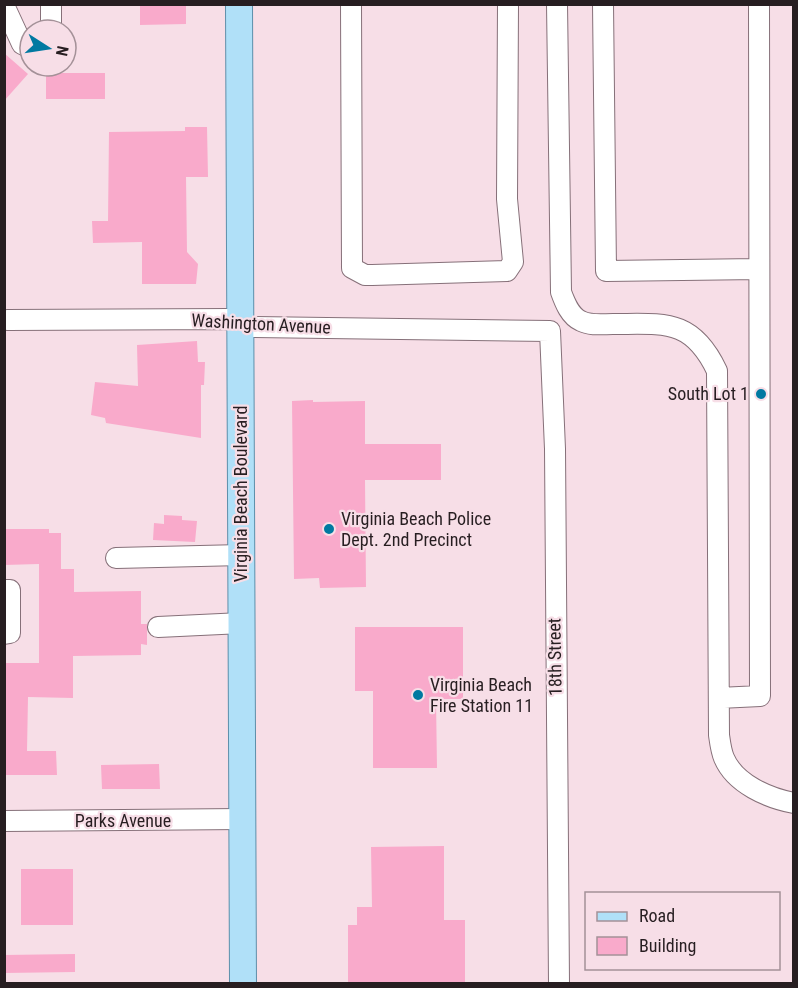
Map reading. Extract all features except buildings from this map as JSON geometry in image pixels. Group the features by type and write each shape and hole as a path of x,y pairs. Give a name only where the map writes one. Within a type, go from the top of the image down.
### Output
{"main road":[{"name":"Virginia Beach Boulevard","path":"239,4 243,984"}],"street":[{"path":"4,4 18,35"},
{"path":"351,4 352,268 372,275 507,271 513,262 507,199 508,4"},
{"path":"557,4 561,292 572,315 582,322 595,325 660,324 691,334 717,371 719,735 724,758 735,775 771,798 794,803"},
{"path":"603,4 606,271 758,269"},
{"path":"719,698 760,696 759,4"},
{"name":"Washington Avenue","path":"7,320 231,319 251,327 550,331"},
{"name":"18th Street","path":"550,331 555,449 559,984"},
{"path":"116,558 242,555"},
{"path":"4,590 10,590 10,633 4,634"},
{"path":"158,627 242,623"},
{"name":"Parks Avenue","path":"4,820 242,819"}],"place":[{"name":"South Lot 1","path":"761,394"},
{"name":"Virginia Beach Police Dept. 2nd Precinct","path":"329,529"},
{"name":"Virginia Beach Fire Station 11","path":"418,695"}]}
